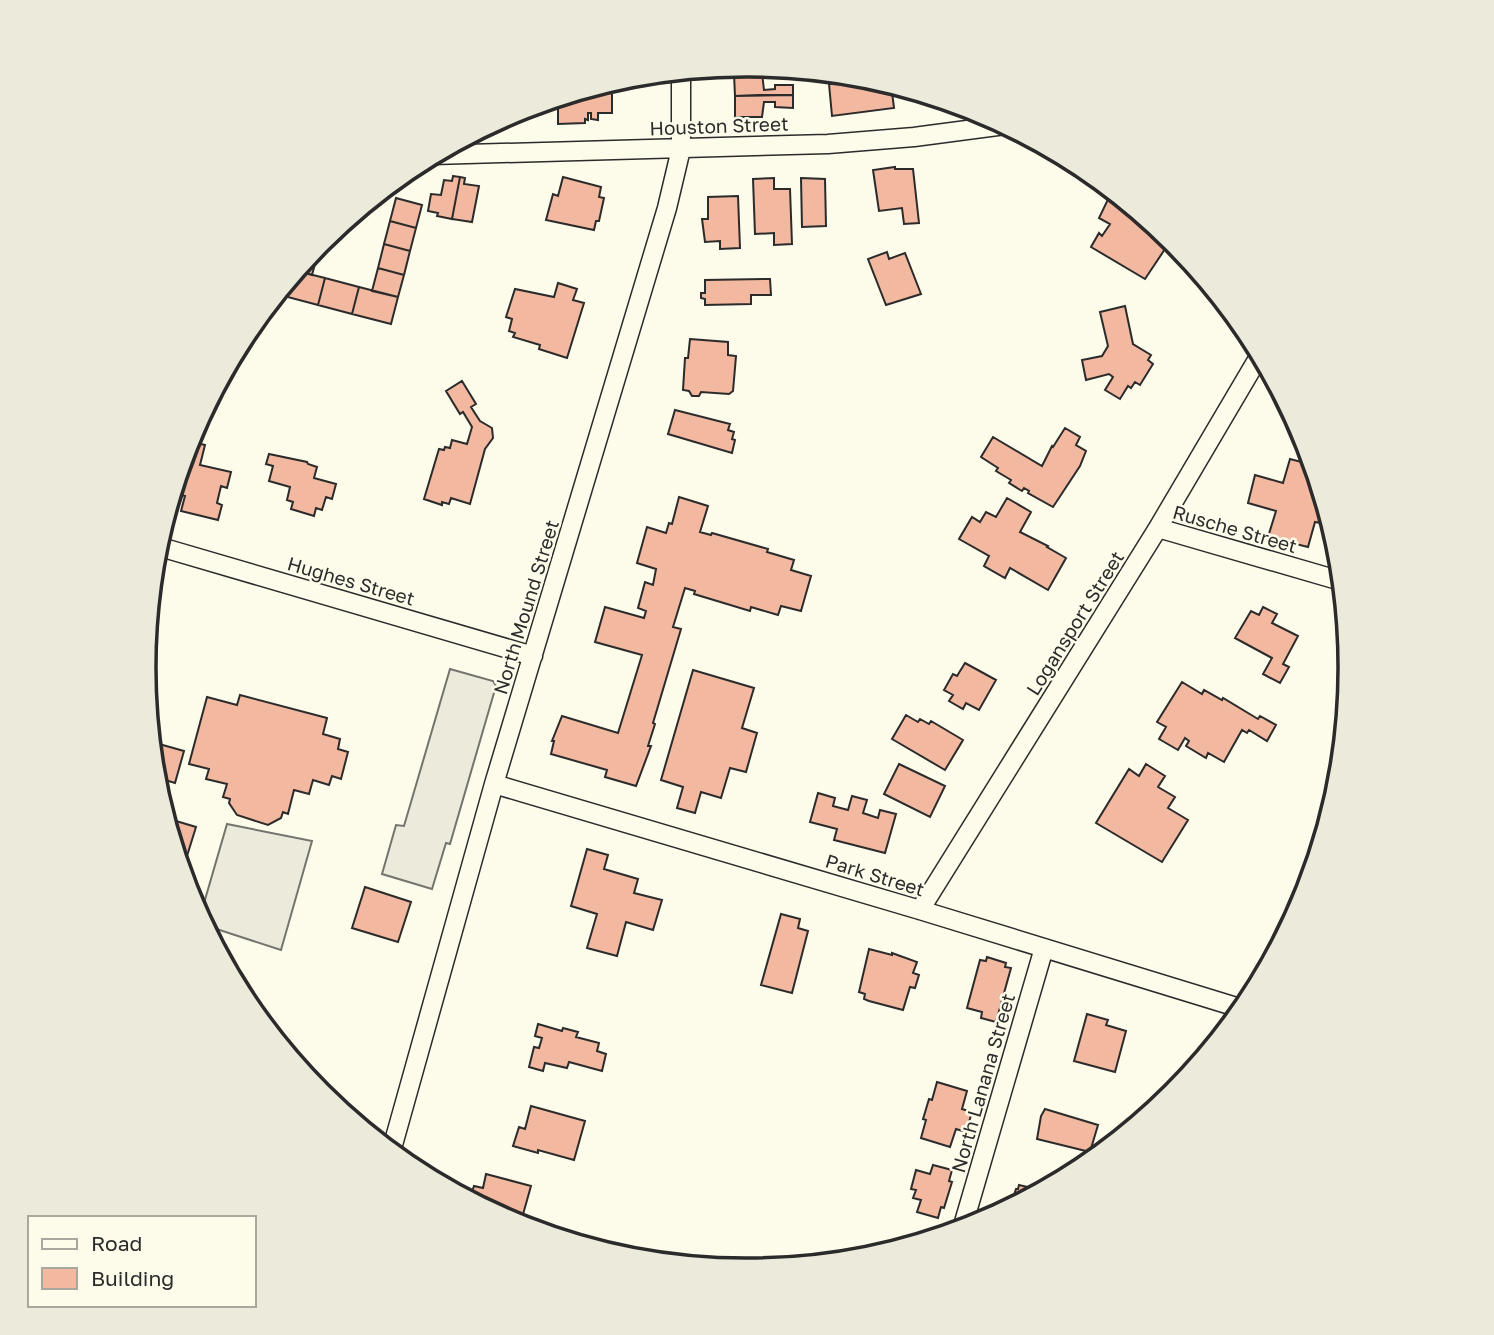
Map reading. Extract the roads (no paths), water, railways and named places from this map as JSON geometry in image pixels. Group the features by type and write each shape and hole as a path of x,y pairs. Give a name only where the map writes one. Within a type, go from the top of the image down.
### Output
{"street":[{"name":"North Mound Street","path":"394,1140 494,784 667,208 681,149 681,81"},
{"name":"Houston Street","path":"455,154 828,144 984,127"},
{"name":"Logansport Street","path":"920,910 1158,528 1254,365"},
{"name":"Rusche Street","path":"1158,528 1330,578"},
{"name":"Hughes Street","path":"169,549 533,656"},
{"name":"Park Street","path":"494,784 1231,1005"},
{"name":"North Lanana Street","path":"966,1216 1044,948"}]}
